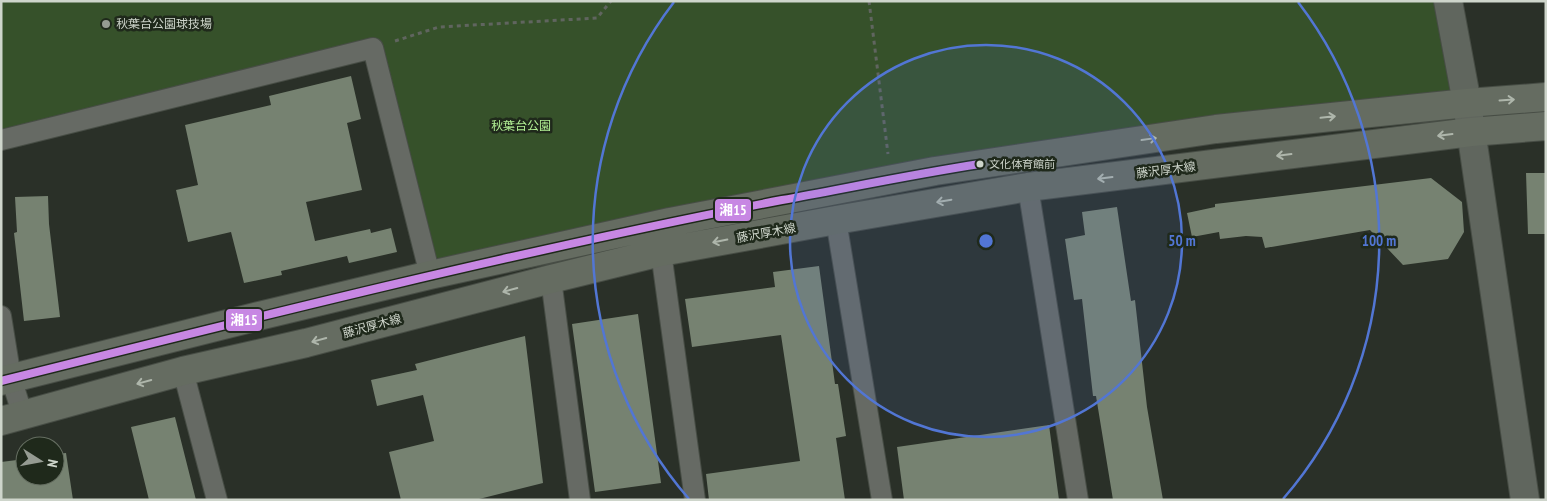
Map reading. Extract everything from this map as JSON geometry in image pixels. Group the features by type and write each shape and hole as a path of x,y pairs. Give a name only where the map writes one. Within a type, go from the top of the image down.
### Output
{"main road":[{"path":"6,379 430,275 670,222 891,179 962,166 1216,129 1546,96"},
{"name":"藤沢厚木線","path":"12,418 183,371 306,343 661,252 1028,187 1471,132 1546,126"}],"street":[{"path":"1448,1 1467,103 1525,500"},
{"path":"1,140 372,48 430,275"},
{"path":"1028,187 1078,500"},
{"path":"836,220 882,500"},
{"path":"661,252 695,500"},
{"path":"551,279 580,500"},
{"path":"1,316 6,379 12,418"},
{"path":"183,371 218,500"}],"path":[{"path":"372,48 439,27 597,18 611,1"},
{"path":"869,1 891,179"}],"green space":[{"name":"秋葉台公園","path":"1,1 1448,1 1467,103 1216,129 430,275 372,48 1,140"}],"building":[{"path":"351,76 361,119 347,123 362,190 306,202 315,241 370,229 371,233 391,228 397,252 349,263 347,256 281,271 282,275 244,283 231,232 188,242 176,190 198,185 185,125 271,105 269,96"},
{"path":"1526,173 1546,173 1546,234 1528,234"},
{"path":"1431,178 1462,202 1464,232 1448,259 1403,265 1370,230 1265,248 1262,237 1246,236 1220,239 1219,232 1192,237 1187,213 1215,207 1215,204"},
{"path":"48,196 49,224 60,317 24,321 14,233 17,232 15,197"},
{"path":"1117,207 1131,301 1135,300 1147,407 1163,500 1113,500 1096,396 1093,396 1082,299 1074,300 1065,239 1085,235 1082,212"},
{"path":"819,266 835,384 838,384 846,436 836,438 845,500 709,500 706,474 800,461 781,335 692,347 685,299 775,287 773,272"},
{"path":"638,314 661,483 595,492 572,324"},
{"path":"525,336 543,483 475,500 401,500 389,452 434,441 423,395 377,406 371,380 417,370 415,364"},
{"path":"175,417 196,500 149,500 131,427"},
{"path":"1049,425 1059,500 904,500 897,447"},
{"path":"65,453 73,500 1,500 1,462 15,460 15,486 65,486"}],"transit line":[{"name":"湘15","path":"1,381 293,309 585,241 782,200 980,164"}],"place":[{"name":"秋葉台公園球技場","path":"106,24"},
{"name":"文化体育館前","path":"980,164"}]}
